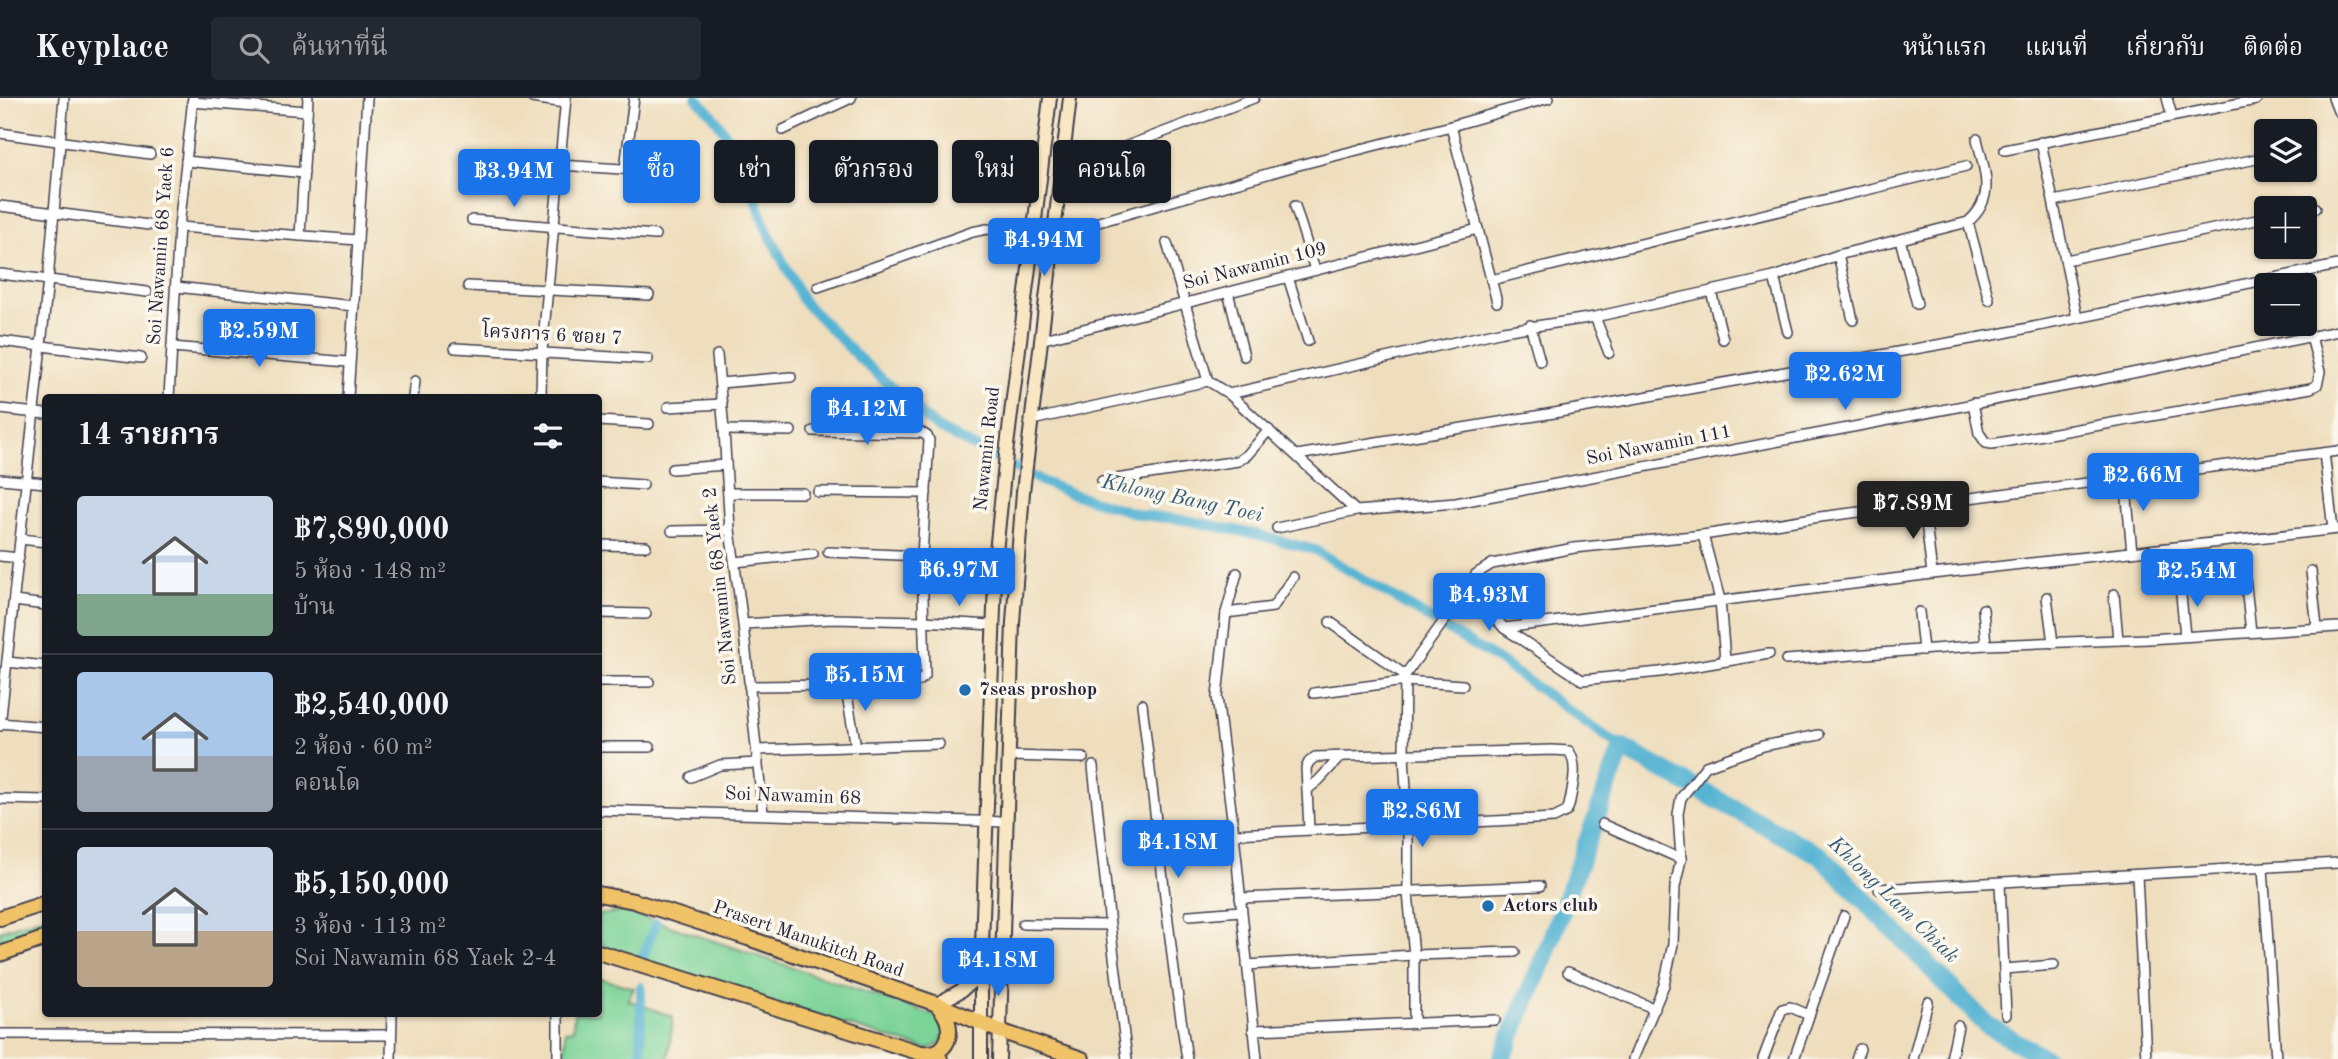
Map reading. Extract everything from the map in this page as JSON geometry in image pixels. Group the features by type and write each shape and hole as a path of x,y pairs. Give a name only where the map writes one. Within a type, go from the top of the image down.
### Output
{"main road":[{"name":"Nawamin Road","path":"981,1059 981,973 992,625 1002,485 1050,98"},
{"name":"Nawamin Road","path":"1065,140 1070,98"},
{"name":"Nawamin Road","path":"999,1059 1013,622 1026,463 1056,203"},
{"name":"Prasert Manukitch Road","path":"602,895 634,901 937,1004 1000,1031 1082,1059"},
{"path":"0,918 42,904"},
{"path":"0,954 42,939"},
{"path":"602,953 920,1056 940,1059"},
{"path":"920,1056 942,1048 950,1036 950,1023 937,1004 962,990 981,973"}],"street":[{"path":"300,236 308,98"},
{"path":"348,394 367,98"},
{"path":"532,98 566,100 542,351 541,394"},
{"path":"629,140 634,98"},
{"path":"783,130 851,98"},
{"path":"1141,140 1254,98"},
{"path":"1052,235 1549,98"},
{"path":"2167,98 2172,116"},
{"path":"2333,98 2338,111"},
{"path":"42,727 0,724 7,662 5,632 14,601 22,539 65,100"},
{"path":"192,100 307,110"},
{"name":"Soi Nawamin 68 Yaek 6","path":"169,394 179,227 192,100"},
{"path":"2004,149 2256,100"},
{"path":"1451,126 1497,302"},
{"path":"0,133 150,154"},
{"path":"1229,394 1530,325 1595,317 1774,277 1838,255 1968,222 1983,205 1986,190 1977,139"},
{"path":"2041,142 2077,318"},
{"path":"476,154 559,165 623,168"},
{"path":"2054,201 2254,159"},
{"path":"186,161 304,173"},
{"path":"1491,280 1966,166"},
{"path":"0,206 149,225"},
{"path":"1295,206 1315,270"},
{"path":"472,220 654,235"},
{"path":"2066,260 2254,221"},
{"path":"1968,222 1989,300"},
{"path":"179,227 358,240"},
{"path":"818,287 972,232 987,229 1034,232"},
{"name":"Soi Nawamin 109","path":"1040,340 1478,229"},
{"path":"1900,239 1917,304"},
{"path":"1167,243 1208,381 1229,394 1356,512"},
{"path":"1838,255 1853,320"},
{"path":"1297,455 1567,410 2077,318 2338,265"},
{"path":"0,274 147,292"},
{"path":"1288,277 1308,341"},
{"path":"1774,277 1788,332"},
{"path":"468,286 649,295"},
{"path":"176,287 354,306"},
{"path":"1711,291 1723,339"},
{"path":"1228,292 1244,356"},
{"path":"1595,317 1609,353"},
{"path":"1530,325 1540,361"},
{"name":"Soi Nawamin 111","path":"2317,335 2338,331"},
{"path":"1973,403 1979,433 1986,443 1992,444 2311,388 2317,385 2320,372 2311,336"},
{"name":"Soi Nawamin 111","path":"1277,528 1356,512 1456,503 2311,336"},
{"path":"0,341 141,358"},
{"path":"172,347 348,362"},
{"name":"โครงการ 6 ซอย 7","path":"455,348 648,359"},
{"name":"Soi Nawamin 68 Yaek 2","path":"717,355 730,530 763,813"},
{"path":"720,383 791,377"},
{"path":"413,394 415,381"},
{"path":"1032,420 1208,381"},
{"path":"668,407 722,404"},
{"path":"0,409 42,413"},
{"path":"602,421 649,424"},
{"path":"724,430 791,431"},
{"path":"1102,481 1238,461 1247,455 1269,430"},
{"path":"749,686 911,684 925,676 922,555 929,440 922,433 813,431"},
{"path":"1414,1023 1414,955 1408,893 1404,755 1405,678 1476,574 1492,564 1574,548 1703,535 1820,517 2338,451"},
{"path":"1504,628 1932,574 2335,529 2324,453"},
{"path":"673,468 726,465"},
{"path":"0,478 42,483"},
{"path":"2125,478 2132,552"},
{"path":"602,482 643,485"},
{"path":"818,492 926,493"},
{"path":"728,494 803,493"},
{"path":"1924,505 1932,574"},
{"path":"672,531 730,530"},
{"path":"1703,535 1720,600 1725,660"},
{"path":"22,539 42,542"},
{"path":"602,545 646,546"},
{"path":"828,552 922,555"},
{"path":"735,562 813,554"},
{"path":"0,556 19,558"},
{"path":"2311,571 2317,628"},
{"path":"1237,573 1226,613 1217,697 1234,834 1256,1059"},
{"path":"1226,613 1273,607 1293,577"},
{"path":"2245,577 2251,632"},
{"path":"1472,582 1482,603 1504,628 1582,680 1660,672 1769,654"},
{"path":"2180,585 2185,636"},
{"path":"2114,594 2118,640"},
{"path":"2047,597 2053,643"},
{"path":"14,601 42,604"},
{"path":"1983,609 1986,645"},
{"path":"1919,612 1923,650"},
{"path":"602,613 646,614"},
{"path":"743,624 832,619 992,625"},
{"path":"1330,622 1405,678"},
{"path":"1786,660 1986,645 2338,627"},
{"path":"7,662 42,666"},
{"path":"1314,693 1405,678 1463,685"},
{"path":"602,681 649,682"},
{"path":"845,684 856,747"},
{"path":"1142,704 1187,1059"},
{"path":"1633,1059 1664,985 1673,944 1675,887 1681,859 1678,814 1681,798 1706,766 1763,746 1819,735"},
{"path":"756,750 939,744"},
{"path":"602,747 650,747"},
{"path":"1234,834 1408,825 1560,816 1569,807 1575,766 1569,751 1315,757 1306,768 1309,830"},
{"path":"1009,756 1083,758"},
{"path":"1307,790 1320,780 1341,756"},
{"path":"691,777 720,765 758,763"},
{"path":"1093,766 1127,1059"},
{"path":"0,799 42,800"},
{"name":"Soi Nawamin 68","path":"602,810 1007,822"},
{"path":"1602,824 1681,859"},
{"path":"1879,889 2338,863"},
{"path":"2263,868 2276,1059"},
{"path":"2137,875 2146,1059"},
{"path":"2000,883 2006,1015"},
{"path":"1240,898 1540,886"},
{"path":"1191,915 1241,911"},
{"path":"1794,1059 1844,916"},
{"path":"1023,924 1110,925"},
{"path":"1247,965 1515,952"},
{"path":"2004,969 2054,965"},
{"path":"1568,972 1655,1010"},
{"path":"1913,1059 1928,1002"},
{"path":"1763,1059 1782,1009 1790,1007 1809,1016"},
{"path":"391,1017 391,1059"},
{"path":"558,1017 558,1059"},
{"path":"1253,1030 1495,1020"},
{"path":"1951,1059 1958,1026"},
{"path":"0,1034 391,1034"},
{"path":"1856,1059 1860,1049"}],"green space":[{"path":"625,911 939,1017 945,1026 942,1042 928,1050 611,953 602,943 602,914"},
{"path":"42,917 42,934 0,949 0,931"},
{"path":"602,979 634,988 628,1000 673,1017 668,1059 565,1059 565,1031 573,1030 574,1017 602,1017"}],"waterway":[{"name":"Khlong Bang Toei","path":"696,98 713,115 738,153 765,226 803,301 860,359 937,428 1043,482 1073,494 1141,515 1185,520 1315,550 1498,660 1622,748"},
{"name":"Khlong Lam Chiak","path":"1502,1059 1547,950 1622,748 1821,856 1988,1026 2047,1059"},
{"path":"642,959 656,923"},
{"path":"641,987 641,1059"}],"place":[{"name":"7seas proshop","path":"965,690"},
{"name":"Actors club","path":"1488,906"}]}
